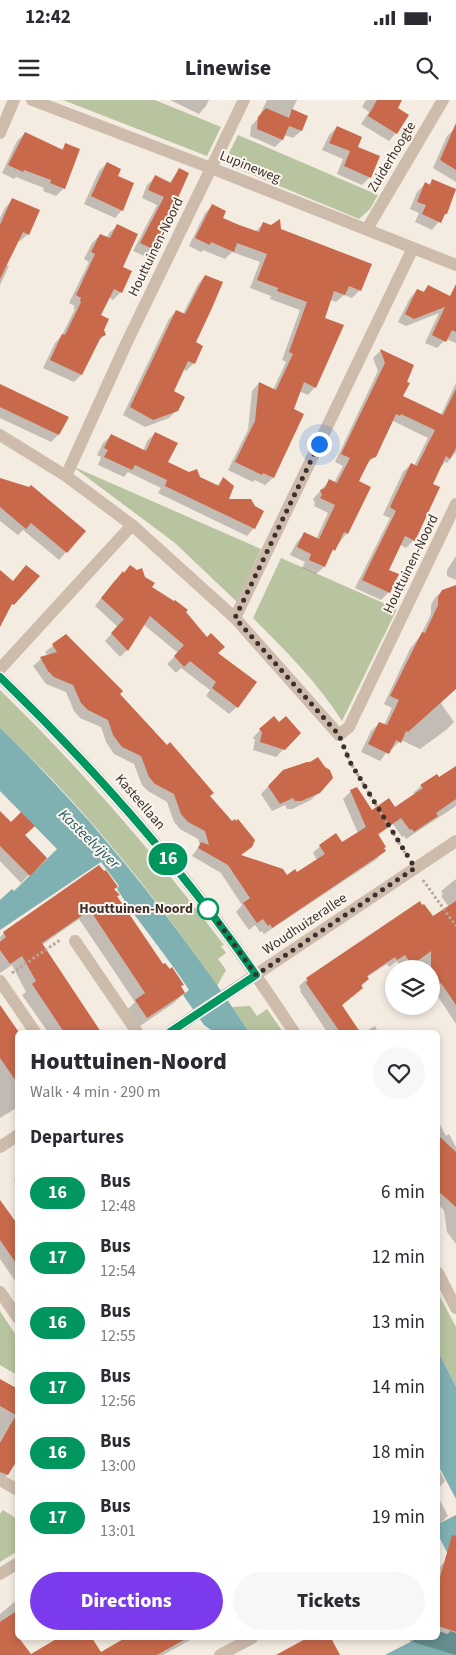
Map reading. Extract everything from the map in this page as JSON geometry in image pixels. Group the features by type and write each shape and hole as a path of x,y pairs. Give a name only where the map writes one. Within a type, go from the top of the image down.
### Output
{"street":[{"path":"0,132 14,100"},
{"name":"Lupineweg","path":"32,100 212,168 456,265"},
{"name":"Houttuinen-Noord","path":"66,476 126,344 244,100"},
{"name":"Zuiderhoogte","path":"367,229 443,100"},
{"path":"235,618 413,248"},
{"path":"0,435 66,476 132,525 235,618 339,735"},
{"name":"Houttuinen-Noord","path":"339,735 349,727 456,504"},
{"path":"0,669 132,525"},
{"name":"Kasteellaan","path":"0,677 73,750 131,815 206,905 293,1030"},
{"name":"Woudhuizerallee","path":"173,1030 456,841"},
{"path":"75,941 135,1030"},
{"path":"0,981 34,1030"},
{"path":"0,1147 15,1137"},
{"path":"440,1277 456,1308"},
{"path":"0,1292 15,1314"},
{"path":"0,1480 15,1488"},
{"path":"0,1574 15,1565"},
{"path":"220,1655 248,1640"}],"path":[{"path":"339,735 350,762 415,868 456,926"},
{"path":"0,981 70,934 75,941"}],"green space":[{"path":"63,100 155,100 221,127 207,156"},
{"path":"238,135 378,195 370,209 359,219 224,163"},
{"path":"72,466 261,549 237,602 175,543"},
{"path":"281,558 397,609 342,721 312,680 253,618"},
{"path":"0,690 88,781 144,845 224,945 221,946 226,953 218,959 226,970 217,986 169,918 116,851 59,787 0,728"},
{"path":"250,1006 257,1016 267,1009 282,1030 248,1030 232,1007"},
{"path":"440,1297 456,1327 456,1387 440,1355"},
{"path":"0,1311 15,1334 15,1374 0,1365"},
{"path":"3,1510 15,1518 15,1553 0,1562 0,1514"}],"water":[{"name":"Kasteelvijver","path":"0,728 89,821 132,872 192,950 248,1030 211,1030 204,1025 183,995 189,990 117,889 119,886 101,862 0,930 0,900 12,889 14,891 57,849 0,791"},
{"path":"440,1355 456,1387 456,1499 440,1469"},
{"path":"456,1515 456,1560 450,1558 440,1539 440,1523"},
{"path":"450,1631 456,1633 456,1655 385,1655 414,1640 440,1640 440,1632 448,1634"}],"building":[{"path":"377,100 402,100 398,108 409,115 397,134 368,116"},
{"path":"266,108 289,118 292,109 308,116 302,131 289,126 283,140 257,129 258,117"},
{"path":"456,123 456,170 440,160"},
{"path":"337,126 362,137 358,147 380,156 371,178 344,166 350,151 329,143"},
{"path":"25,132 63,150 65,143 80,149 65,189 50,183 51,180 24,170 23,172 8,165"},
{"path":"107,162 121,169 118,176 134,183 123,211 91,196"},
{"path":"179,168 189,173 155,250 140,243 164,197 148,190 155,175 171,183"},
{"path":"432,179 456,189 447,214 445,214 441,223 422,214 426,205 417,202 425,182 430,185"},
{"path":"12,198 40,210 29,235 23,232 0,279 0,225"},
{"path":"212,204 226,211 223,218 239,225 259,232 263,222 271,225 280,219 281,229 372,264 361,291 349,286 345,295 334,291 325,318 344,325 316,388 304,382 294,409 304,414 274,478 263,473 262,475 235,462 255,421 259,382 276,390 293,354 289,352 307,302 277,291 278,288 257,280 267,254 237,243 234,252 211,242 210,245 195,238"},
{"path":"117,224 138,234 123,267 132,271 122,293 114,289 101,315 109,319 104,330 106,335 101,337 82,375 50,360 62,334 65,335 81,302 81,298 76,295 95,254 91,252 100,234 110,238"},
{"path":"205,275 223,282 196,342 203,346 195,364 188,361 174,391 185,397 178,411 153,420 130,407 176,310 185,314"},
{"path":"456,284 456,332 452,330 446,342 432,335 445,307 414,319 405,314 417,289 424,292 428,285 450,296"},
{"path":"380,349 414,365 407,382 410,383 403,396 443,415 456,389 456,448 450,459 446,456 433,484 440,487 415,541 405,536 389,570 399,574 390,593 362,580 396,511 390,507 411,463 417,466 435,430 401,414 400,416 396,414 376,457 370,459 359,481 371,487 348,534 344,532 335,551 333,549 325,567 309,560 311,554 297,547 304,532 319,539 335,505 320,498 322,495 320,490 325,488 329,479 337,483 350,458 341,454 385,363"},
{"path":"0,384 69,417 59,435 0,407"},
{"path":"155,432 178,443 168,462 189,472 197,469 200,477 219,486 223,477 234,486 229,499 251,499 255,506 264,511 255,529 165,486 167,480 135,465 132,470 104,457 108,450 104,448 111,434 146,451"},
{"path":"0,478 29,487 31,485 86,531 67,553 31,523 26,529 0,507"},
{"path":"26,565 40,576 14,605 12,604 0,627 0,570 13,581"},
{"path":"130,565 137,570 142,568 145,577 155,583 152,587 188,610 186,612 207,637 211,633 225,647 218,653 257,682 238,708 212,688 216,682 190,661 184,667 174,656 184,645 150,616 128,651 111,633 124,619 101,598"},
{"path":"456,585 456,689 408,732 406,731 401,743 396,740 389,754 368,744 379,722 387,725 399,700 390,696 422,632 425,633 438,605 438,597 442,590"},
{"path":"66,634 123,691 120,694 167,745 170,742 214,793 210,796 232,821 238,819 255,840 252,847 241,855 283,869 287,875 295,869 297,872 325,854 319,845 336,833 342,842 366,827 350,790 357,787 372,810 389,798 395,807 423,788 420,785 437,774 439,777 456,766 456,799 436,813 438,816 414,832 412,829 410,830 401,818 378,834 386,847 384,848 386,851 272,928 263,919 257,923 243,903 250,898 228,865 198,848 201,842 209,845 205,831 188,822 181,814 174,794 155,784 149,777 141,756 122,747 113,735 108,720 88,710 81,703 73,685 54,677 48,671 40,657 57,652 52,644"},
{"path":"274,716 279,722 286,716 301,733 285,750 260,742 262,732 259,729"},
{"path":"318,757 325,767 330,770 333,778 320,793 301,801 295,801 293,798 280,804 268,786 283,770 310,762"},
{"path":"0,811 11,822 21,812 35,826 25,835 47,858 30,876 0,846"},
{"path":"99,865 104,871 106,870 118,887 114,889 120,895 117,896 163,964 165,963 170,969 172,967 184,985 181,986 185,993 147,1018 135,1000 145,993 90,910 42,943 100,1030 63,1030 32,984 36,981 22,956 10,964 0,950 0,942 6,937 3,932"},
{"path":"420,901 433,916 456,901 456,1005 440,984 440,960 431,960 431,951 419,960 408,960 405,955 397,960 395,957 391,960 385,960 385,964 367,976 369,979 361,985 363,988 342,1005 359,1030 339,1030 306,983 308,981 306,978"},
{"path":"0,1005 17,1030 15,1030 15,1080 0,1058"},
{"path":"440,1137 456,1152 456,1207 440,1193"},
{"path":"0,1200 15,1221 15,1262 0,1240"},
{"path":"0,1379 15,1387 15,1414 0,1406"},
{"path":"15,1417 15,1464 8,1475 0,1472 0,1443"},
{"path":"452,1535 456,1536 456,1632 440,1627 440,1577"},
{"path":"15,1612 15,1640 20,1640 31,1654 55,1640 93,1640 101,1652 122,1640 183,1640 157,1655 0,1655 0,1622"},
{"path":"303,1640 332,1640 340,1655 276,1655"}],"bus line":[{"name":"16","path":"0,677 73,750 131,815 206,905 256,975 173,1030"}],"place":[{"name":"Houttuinen-Noord","path":"208,909"}],"route":[{"path":"208,909 206,905 256,975 415,868 350,762 339,735 235,618 319,444"}]}
